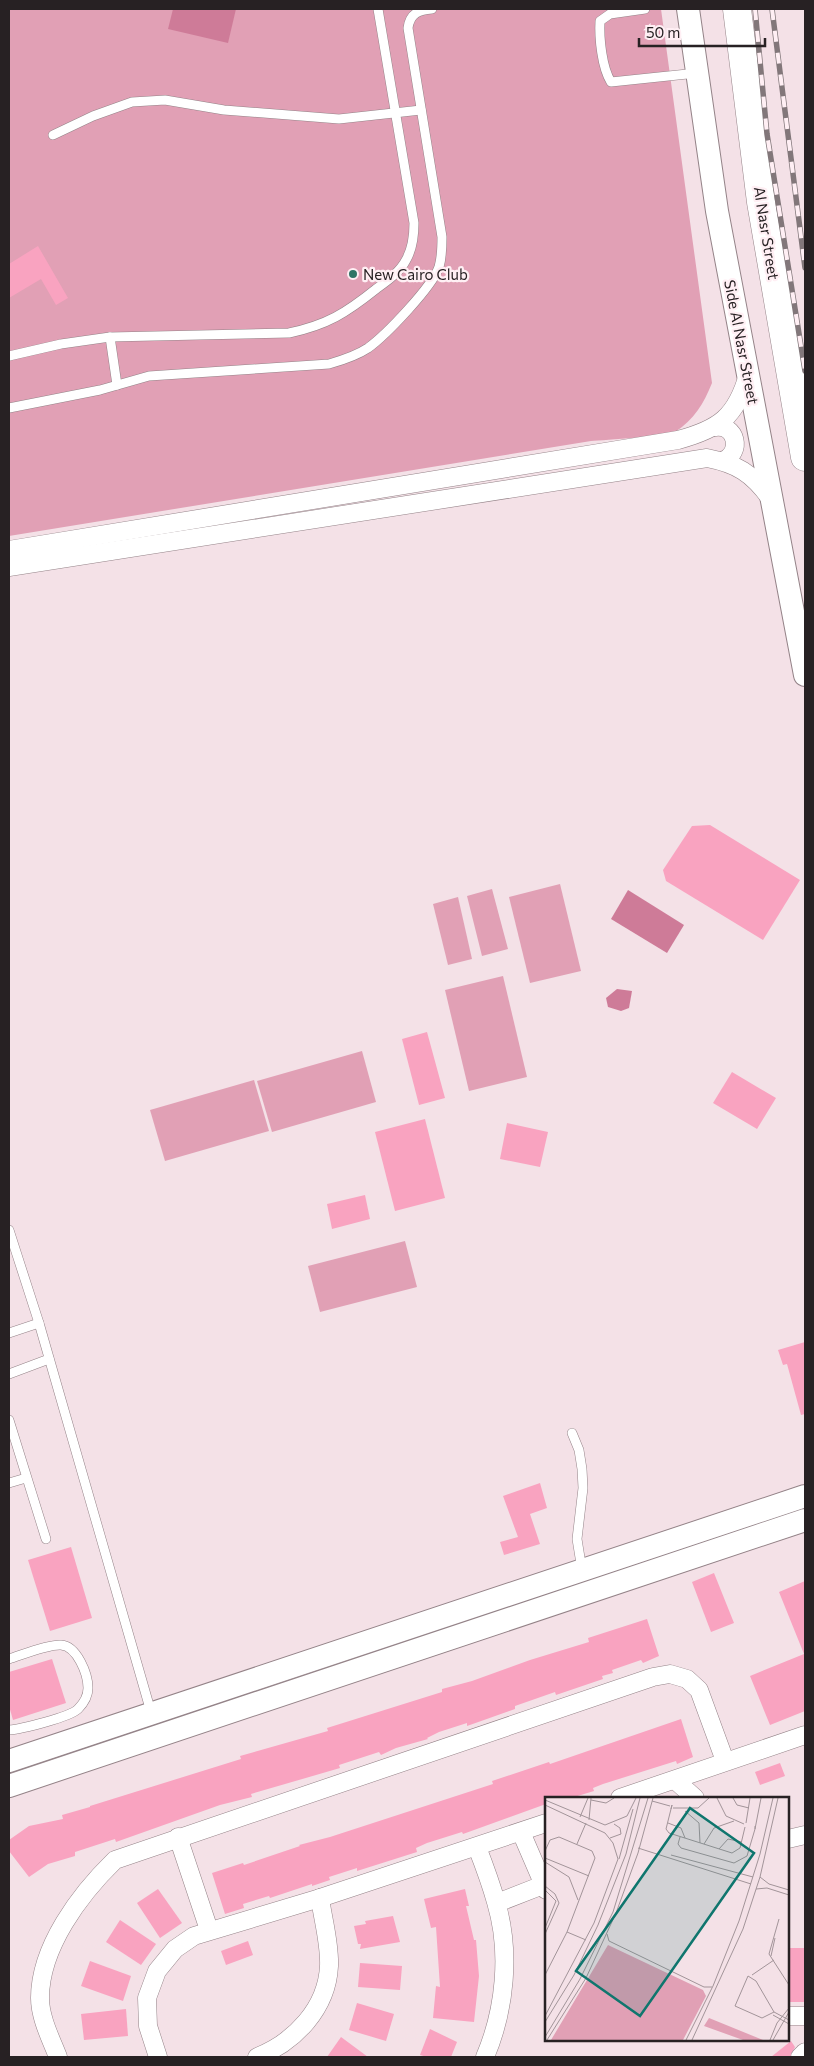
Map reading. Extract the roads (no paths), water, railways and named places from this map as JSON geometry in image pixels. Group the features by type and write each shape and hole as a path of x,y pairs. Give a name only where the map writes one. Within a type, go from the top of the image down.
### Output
{"main road":[{"name":"Al Nasr Street","path":"737,9 761,202 794,345 805,457"}],"street":[{"name":"Side Al Nasr Street","path":"688,9 717,211 805,675"},
{"path":"9,550 678,440 703,433 715,427 731,413 742,395 748,374"},
{"path":"715,427 726,428 734,437 735,449 723,461"},
{"path":"9,567 707,458 723,461 743,469 759,482 772,500"},
{"path":"9,1761 151,1712 805,1496"},
{"path":"9,1786 805,1520"},
{"path":"58,2057 45,2022 40,1999 43,1976 67,1918 92,1884 115,1860 653,1677 670,1674 687,1679 700,1690 725,1761"},
{"path":"623,1797 805,1735"},
{"path":"35,1751 43,1775"},
{"path":"675,1780 694,1797"},
{"path":"158,2057 148,2026 148,1998 157,1971 175,1948 194,1936 320,1898 545,1823"},
{"path":"497,1903 545,1888 521,1832"},
{"path":"789,1839 805,1835"},
{"path":"178,1837 209,1930"},
{"path":"477,1847 497,1903 504,1938 504,1992 485,2057"},
{"path":"257,2057 285,2043 300,2029 314,2012 324,1994 329,1964 320,1898"},
{"path":"789,2016 805,2016"},
{"path":"800,2057 805,2052"}],"lane":[{"path":"9,356 61,344 110,337 289,333 309,329 347,312 388,280 406,261 414,236 414,223 394,114 378,9"},
{"path":"9,408 100,390 149,376 329,364 350,358 368,348 384,334 431,283 438,269 442,253 442,237 408,28 409,20 413,14 432,9"},
{"path":"645,9 610,14 600,21 599,36 606,74 611,82 697,73"},
{"path":"53,135 93,116 132,102 165,100 224,110 339,119 422,110"},
{"path":"110,337 117,385"},
{"path":"9,1230 40,1323 151,1712"},
{"path":"9,1333 40,1323"},
{"path":"9,1374 49,1360"},
{"path":"9,1420 46,1539"},
{"path":"572,1433 582,1469 583,1488 577,1539 582,1571"},
{"path":"9,1483 26,1478"},
{"path":"9,1659 61,1645 75,1653 87,1681 88,1689 82,1704 69,1715 9,1730"}],"railway":[{"path":"755,9 767,134 805,371"},
{"path":"772,9 805,268"}],"place":[{"name":"New Cairo Club","path":"353,274"}]}
